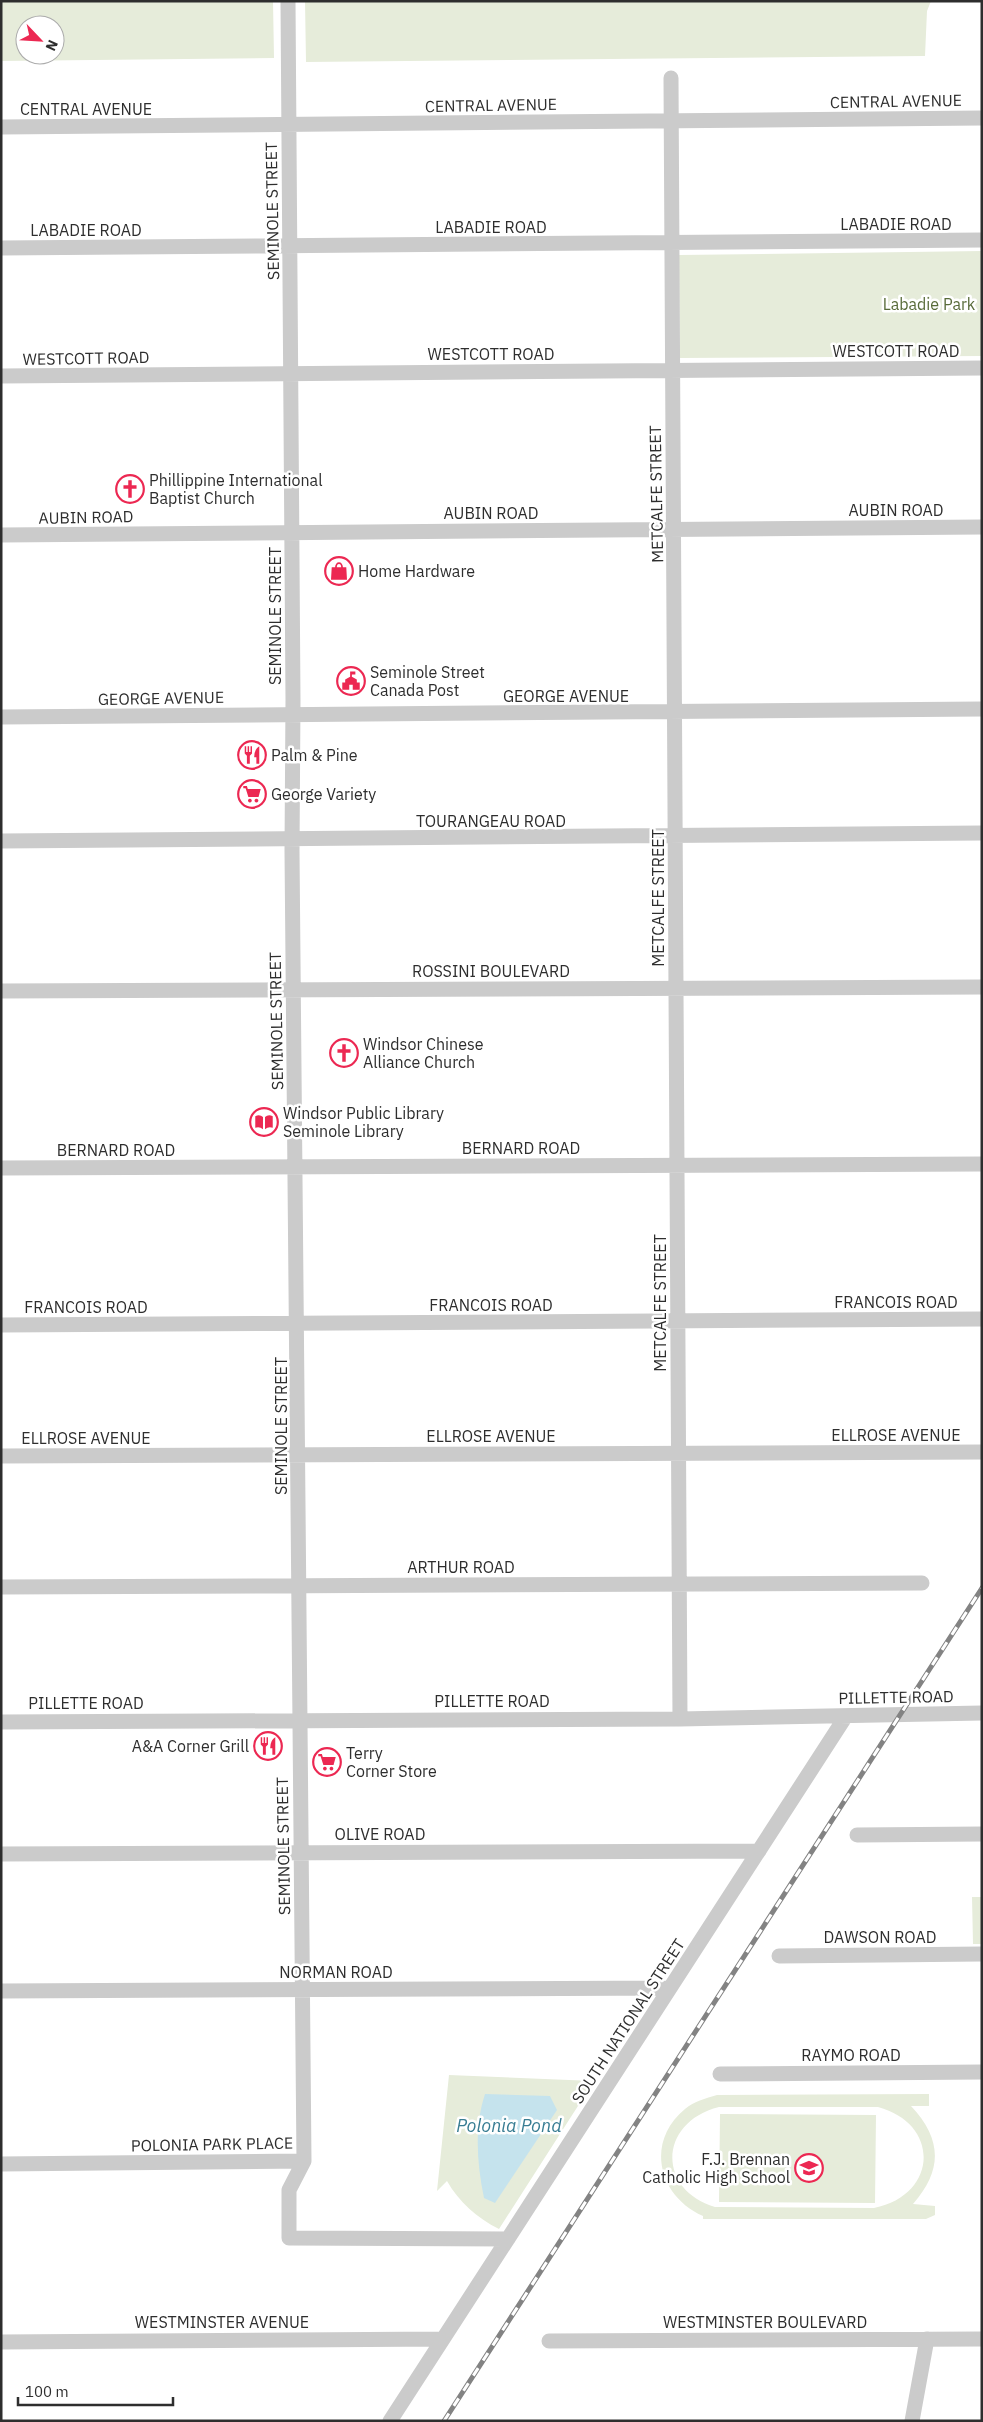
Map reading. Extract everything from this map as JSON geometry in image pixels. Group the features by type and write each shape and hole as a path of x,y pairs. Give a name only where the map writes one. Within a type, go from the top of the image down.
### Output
{"street":[{"name":"SEMINOLE STREET","path":"288,1 293,990 298,1323 299,1719 302,1851 304,2161"},
{"name":"METCALFE STREET","path":"671,78 680,1719"},
{"name":"CENTRAL AVENUE","path":"1,127 982,118"},
{"name":"LABADIE ROAD","path":"1,248 982,240"},
{"name":"WESTCOTT ROAD","path":"1,376 982,368"},
{"name":"AUBIN ROAD","path":"1,535 982,527"},
{"name":"GEORGE AVENUE","path":"1,717 675,713 982,708"},
{"name":"TOURANGEAU ROAD","path":"1,841 676,837 982,833"},
{"name":"ROSSINI BOULEVARD","path":"1,991 982,987"},
{"name":"BERNARD ROAD","path":"1,1168 982,1164"},
{"name":"FRANCOIS ROAD","path":"1,1325 982,1319"},
{"name":"ELLROSE AVENUE","path":"1,1456 982,1452"},
{"name":"ARTHUR ROAD","path":"1,1587 922,1583"},
{"name":"PILLETTE ROAD","path":"1,1722 299,1719 680,1719 982,1713"},
{"name":"SOUTH NATIONAL STREET","path":"390,2421 846,1716"},
{"path":"857,1835 982,1834"},
{"name":"OLIVE ROAD","path":"1,1854 302,1851 759,1851"},
{"name":"DAWSON ROAD","path":"779,1956 982,1954"},
{"name":"NORMAN ROAD","path":"1,1991 670,1988"},
{"name":"RAYMO ROAD","path":"720,2074 982,2072"},
{"name":"POLONIA PARK PLACE","path":"1,2164 304,2161 289,2190 289,2238 508,2238"},
{"name":"WESTMINSTER AVENUE","path":"1,2342 443,2339"},
{"path":"912,2421 927,2339"},
{"name":"WESTMINSTER BOULEVARD","path":"549,2341 982,2339"}],"green space":[{"path":"1,1 273,1 274,58 65,60 65,15 15,15 15,61 1,61"},
{"path":"305,1 931,1 927,11 925,56 306,62"},
{"name":"Labadie Park","path":"982,251 982,356 680,358 679,255"},
{"path":"972,1897 982,1897 982,1944 973,1944"},
{"path":"449,2075 594,2081 499,2229 469,2209 447,2181 437,2191"},
{"path":"929,2094 929,2106 911,2106 929,2130 935,2155 930,2179 913,2204 935,2206 935,2215 926,2219 703,2219 703,2216 688,2207 676,2195 667,2182 662,2167 661,2152 672,2122 685,2109 696,2102 717,2095","holes":["719,2107 878,2107 899,2116 913,2128 921,2143 924,2159 920,2175 910,2189 895,2201 874,2208 715,2207 696,2198 682,2186 675,2171 672,2156 676,2140 685,2126 699,2115"]},
{"path":"720,2114 876,2115 875,2203 719,2202"}],"water":[{"name":"Polonia Pond","path":"485,2094 550,2096 557,2110 495,2203 484,2198 478,2159 479,2119"}],"railway":[{"path":"444,2421 982,1588"}],"place":[{"name":"Phillippine International Baptist Church","path":"130,489"},
{"name":"Home Hardware","path":"339,571"},
{"name":"Seminole Street Canada Post","path":"351,681"},
{"name":"Palm & Pine","path":"252,755"},
{"name":"George Variety","path":"252,794"},
{"name":"Windsor Chinese Alliance Church","path":"344,1053"},
{"name":"Windsor Public Library Seminole Library","path":"264,1122"},
{"name":"A&A Corner Grill","path":"268,1746"},
{"name":"Terry Corner Store","path":"327,1762"},
{"name":"F.J. Brennan Catholic High School","path":"809,2168"}]}
